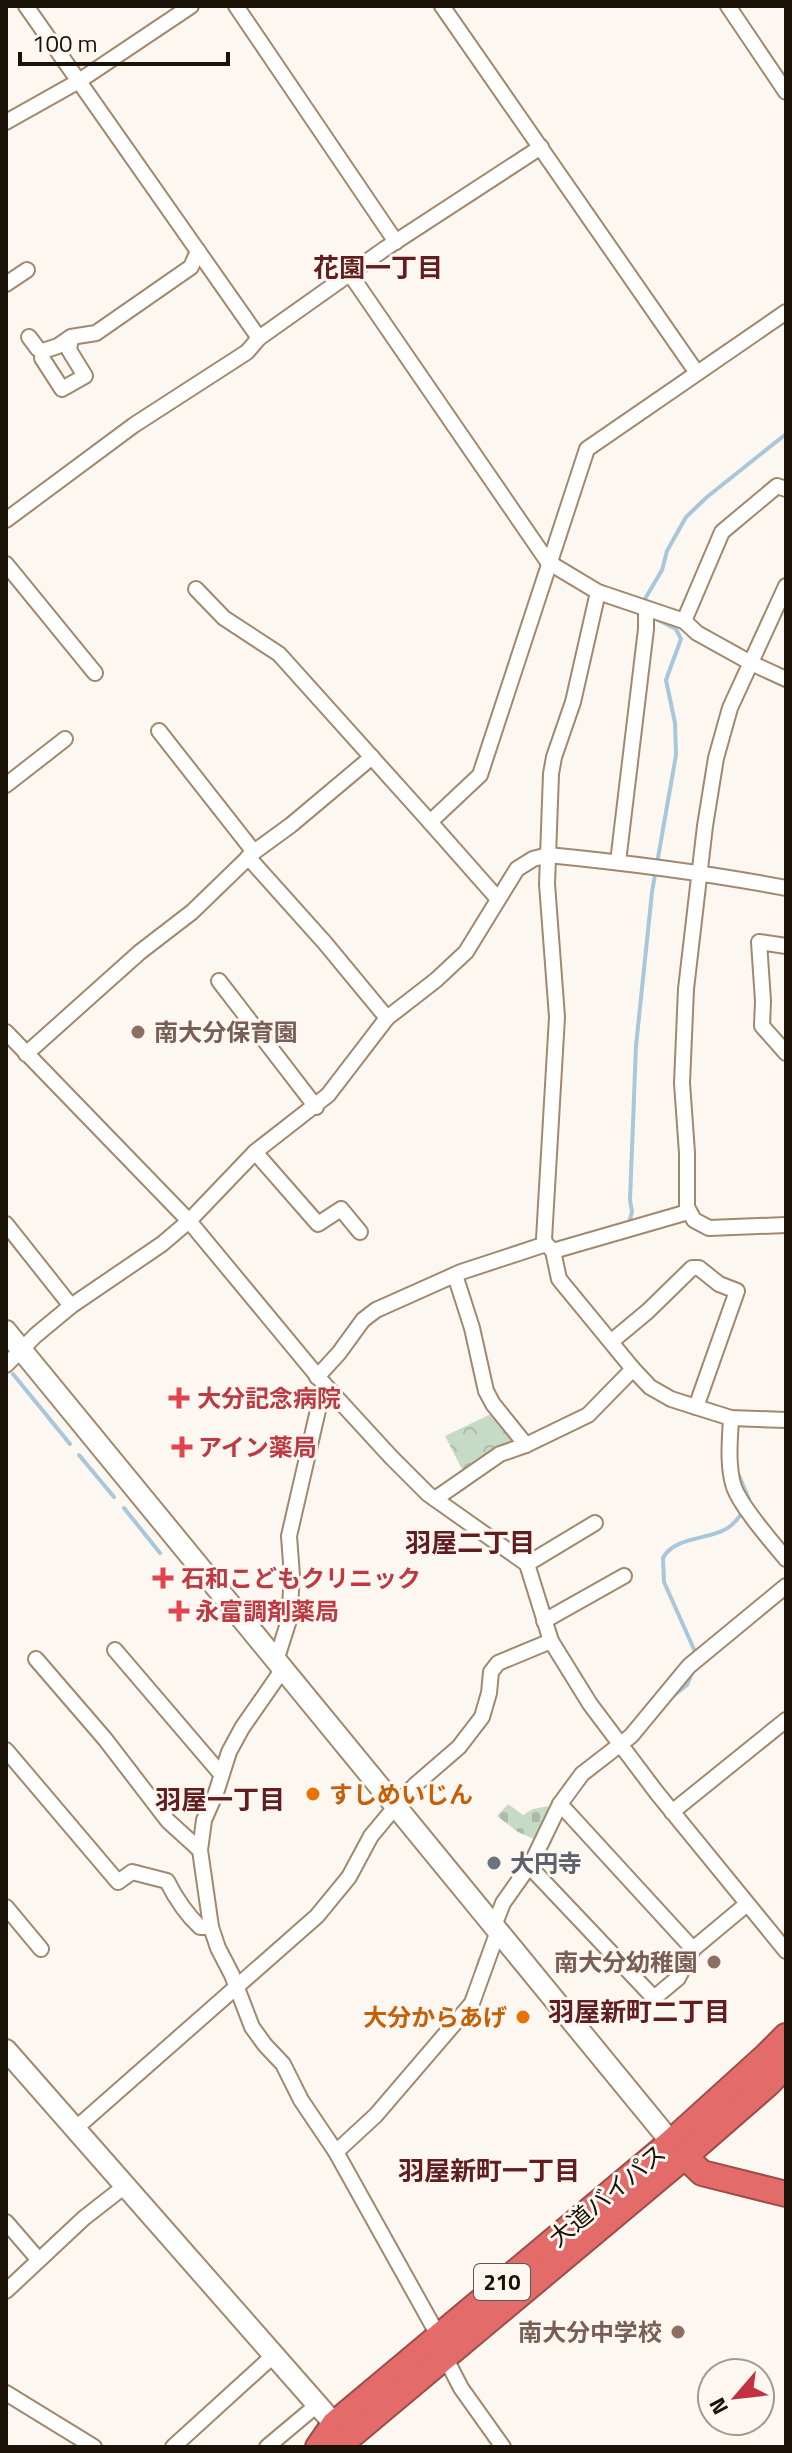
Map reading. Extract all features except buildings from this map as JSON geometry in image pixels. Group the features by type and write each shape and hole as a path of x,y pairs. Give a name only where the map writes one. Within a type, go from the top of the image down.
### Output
{"highway":[{"name":"大道バイパス","path":"678,2150 786,2036"},
{"name":"大道バイパス","path":"318,2447 678,2150 786,2065"},
{"path":"678,2150 702,2173 786,2194"}],"street":[{"path":"26,6 259,338"},
{"path":"6,122 79,81 191,6"},
{"path":"236,6 396,242"},
{"path":"442,6 697,373"},
{"path":"728,6 786,92"},
{"path":"6,519 134,425 247,352 259,338 396,242 541,147"},
{"path":"29,337 43,351 71,337 96,333 191,267 198,251"},
{"path":"6,284 27,270"},
{"path":"350,274 548,562 598,592 684,621 697,633 786,679"},
{"path":"430,822 480,775 587,449 786,312"},
{"path":"43,351 42,358 62,389 85,376 69,350 71,337"},
{"path":"684,621 722,532 777,486 786,489"},
{"path":"6,564 95,673"},
{"path":"786,586 730,708 710,789 686,989 682,1083 688,1212 694,1220 709,1228 786,1225"},
{"path":"196,589 224,618 279,654 498,899"},
{"path":"598,592 573,702 552,766 547,884 557,1017 544,1233 559,1279 650,1387 671,1399 731,1418 786,1420"},
{"path":"618,862 646,610"},
{"path":"159,731 251,854 387,1018"},
{"path":"6,785 65,739"},
{"path":"26,1054 140,952 192,912 251,854 372,757"},
{"path":"6,1365 71,1306 162,1244 189,1221 255,1152 316,1107 335,1088 387,1018 453,965 475,938 511,877 523,864 548,855 699,872 786,888"},
{"path":"786,946 759,942 762,1026 786,1053"},
{"path":"219,981 316,1107"},
{"path":"6,1032 189,1221 321,1380 391,1457 435,1499 527,1564 551,1641 590,1704 672,1812 786,1951"},
{"path":"255,1152 318,1224 341,1209 360,1232"},
{"path":"503,2447 461,2388 442,2346 336,2152 311,2117 283,2064 252,2027 211,1927 200,1834 229,1752 280,1665 289,1620 292,1576 289,1536 321,1380 363,1320 376,1310 486,1262 688,1212"},
{"path":"6,1224 71,1306"},
{"path":"612,1341 692,1268 699,1268 719,1284 737,1291 696,1407"},
{"path":"455,1275 472,1328 486,1391 526,1445"},
{"path":"6,1331 678,2150"},
{"path":"435,1499 500,1454 588,1415 633,1369"},
{"path":"731,1418 730,1454 734,1487 786,1559"},
{"path":"527,1564 595,1523"},
{"path":"544,1621 624,1576"},
{"path":"336,2152 376,2115 472,2003 503,1903 529,1866 560,1804 582,1774 631,1736 689,1666 786,1586"},
{"path":"75,2129 332,1901 371,1836 415,1785 459,1747 482,1717 491,1672 498,1663 551,1641"},
{"path":"115,1650 221,1774"},
{"path":"36,1659 105,1739 168,1821 200,1850"},
{"path":"672,1812 786,1720"},
{"path":"6,1750 118,1882 132,1872 167,1881 188,1916 200,1927 211,1927"},
{"path":"560,1804 693,1949"},
{"path":"529,1866 654,1998 678,1978 693,1949 747,1904"},
{"path":"6,1907 41,1949"},
{"path":"6,2050 274,2355 336,2432 267,2447"},
{"path":"6,2291 84,2218 125,2186"},
{"path":"6,2222 38,2259"},
{"path":"173,2447 274,2355"},
{"path":"6,2393 94,2447"}],"green space":[{"path":"493,1413 520,1443 463,1471 445,1436"},
{"path":"508,1804 523,1815 549,1806 534,1839 518,1832 497,1816"}],"waterway":[{"path":"642,604 662,570 667,551 686,517 786,434"},
{"path":"629,1223 632,1212 636,1046 652,892 676,755 675,723 666,680 681,639 676,629 652,617"},
{"path":"13,1374 70,1444"},
{"path":"79,1455 114,1497"},
{"path":"737,1479 739,1476 748,1503"},
{"path":"124,1508 160,1553"},
{"path":"697,1656 664,1582 663,1558 675,1546 729,1527 744,1510"},
{"path":"667,1701 687,1685 695,1665"},
{"path":"477,1969 480,1959"}],"place":[{"name":"南大分保育園","path":"138,1032"},
{"name":"大分記念病院","path":"179,1398"},
{"name":"アイン薬局","path":"182,1447"},
{"name":"石和こどもクリニック","path":"163,1578"},
{"name":"永富調剤薬局","path":"179,1611"},
{"name":"すしめいじん","path":"313,1794"},
{"name":"大円寺","path":"494,1863"},
{"name":"南大分幼稚園","path":"714,1962"},
{"name":"大分からあげ","path":"523,2017"},
{"name":"南大分中学校","path":"678,2332"}],"district":[{"name":"花園一丁目","path":"378,267"},
{"name":"羽屋二丁目","path":"470,1542"},
{"name":"羽屋一丁目","path":"220,1799"},
{"name":"羽屋新町二丁目","path":"639,2011"},
{"name":"羽屋新町一丁目","path":"489,2170"}]}
